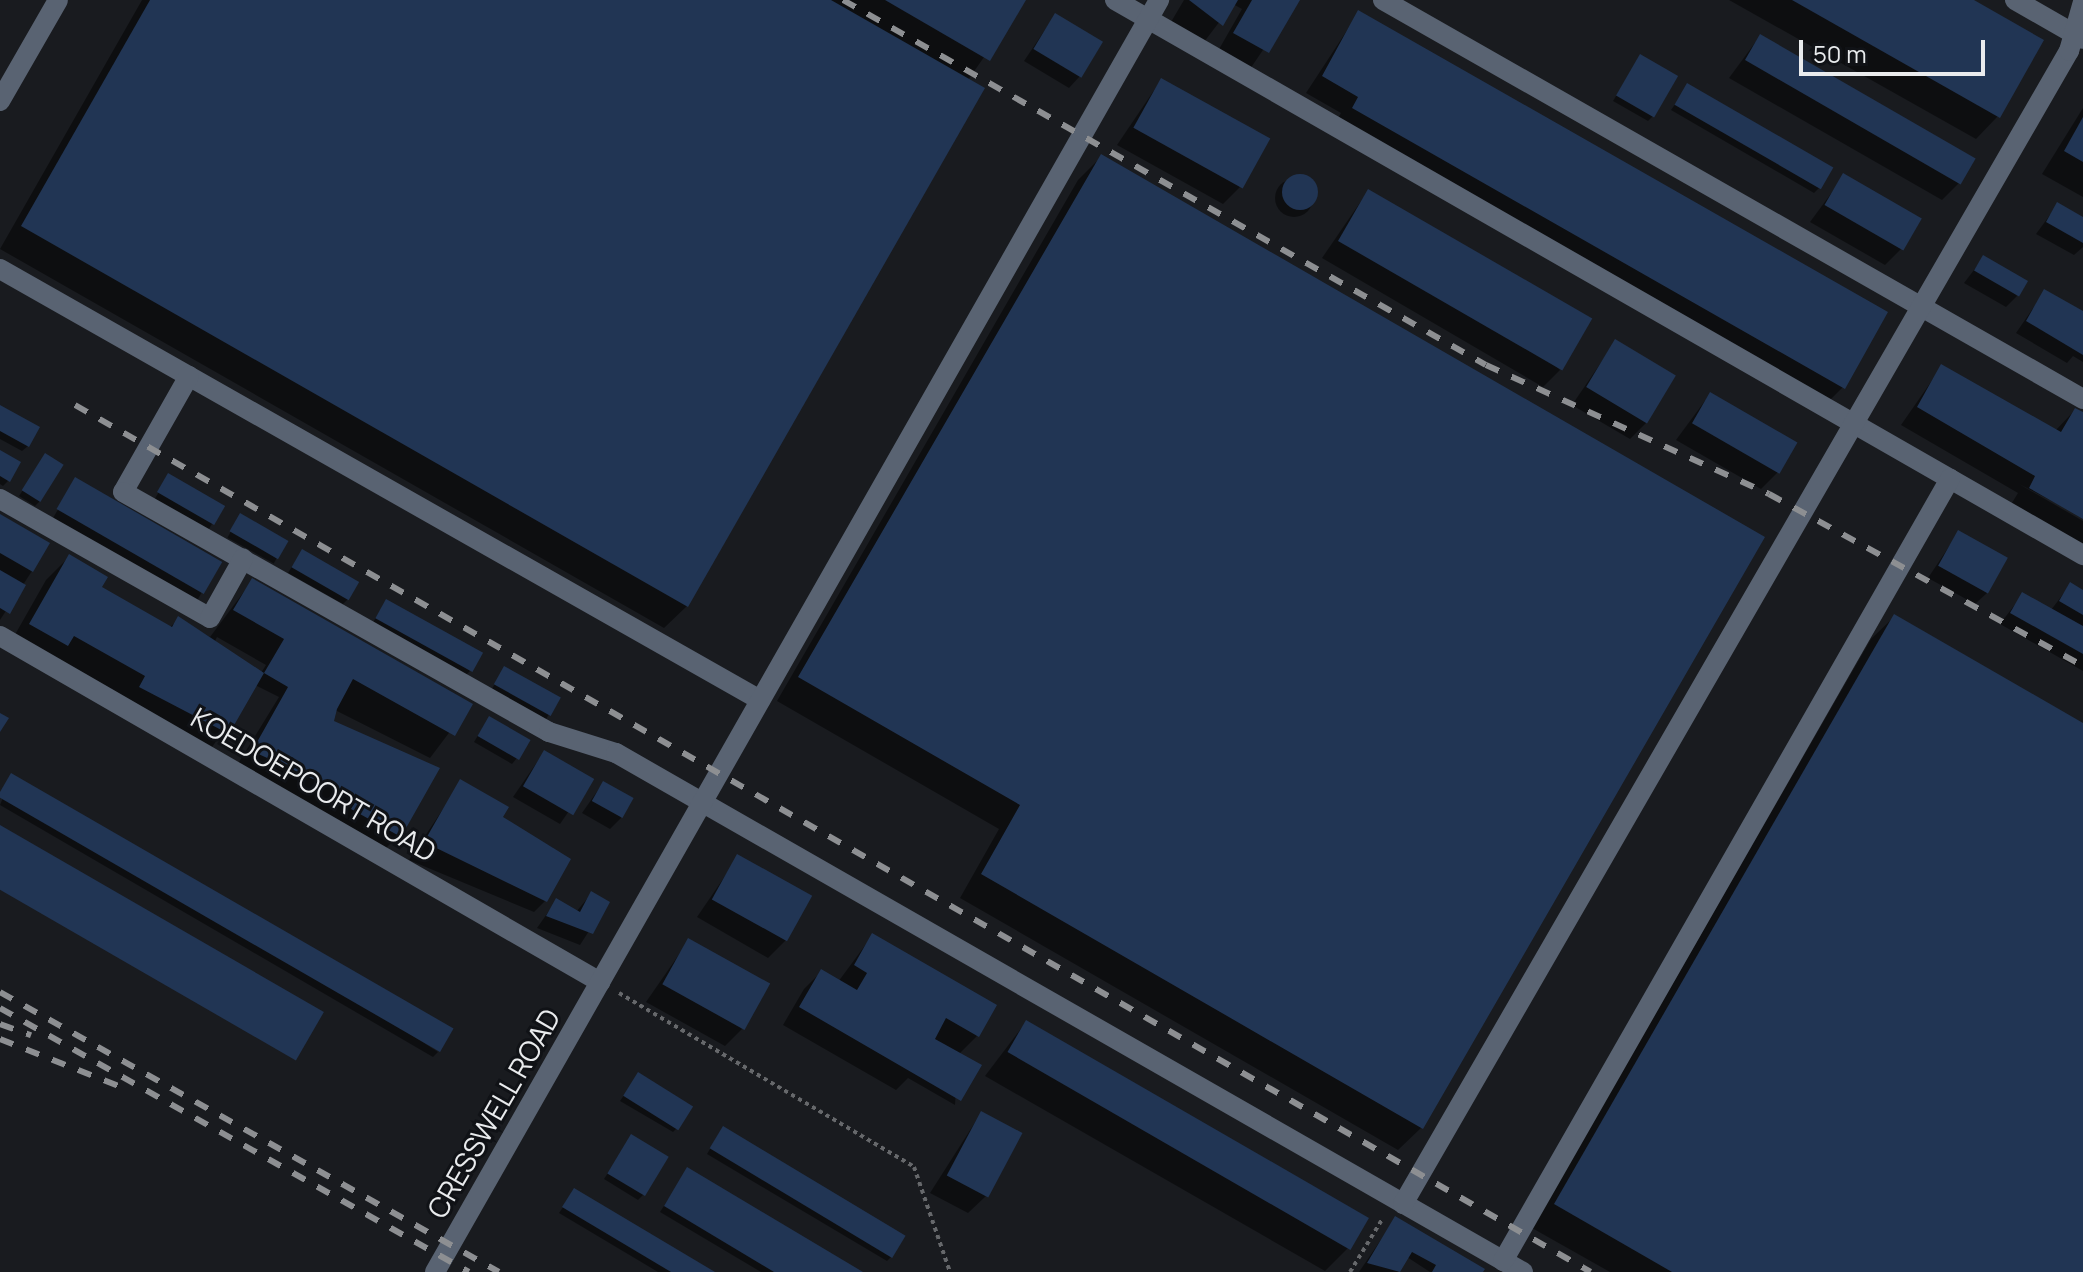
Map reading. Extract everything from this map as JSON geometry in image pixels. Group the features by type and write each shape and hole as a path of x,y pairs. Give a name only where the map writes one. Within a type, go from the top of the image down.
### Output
{"street":[{"path":"0,101 58,0"},
{"path":"1115,0 2083,555"},
{"name":"CRESSWELL ROAD","path":"435,1272 1159,0"},
{"path":"1383,0 2083,399"},
{"path":"2015,0 2078,36"},
{"path":"1399,1201 2078,36 2083,2"},
{"path":"0,269 760,700"},
{"path":"189,376 123,492 549,732 616,753 1523,1272"},
{"path":"1503,1261 1950,479"},
{"path":"0,499 210,618 243,559"},
{"name":"KOEDOEPOORT ROAD","path":"0,636 600,982"}],"path":[{"path":"600,982 914,1167 950,1272"},
{"path":"1350,1272 1399,1201"}],"building":[{"path":"150,0 831,0 985,88 688,607 21,226"},
{"path":"885,0 1026,0 990,61"},
{"path":"1189,0 1238,0 1223,26"},
{"path":"1252,0 1300,0 1269,53 1233,33"},
{"path":"1792,0 1974,0 2044,40 2000,118"},
{"path":"1358,10 1888,312 1845,389 1352,108 1358,97 1322,76"},
{"path":"1055,13 1103,42 1081,78 1033,49"},
{"path":"1760,34 1976,158 1961,184 1745,60"},
{"path":"1640,54 1678,76 1654,118 1616,96"},
{"path":"1161,78 1270,139 1243,188 1133,128"},
{"path":"1687,83 1833,168 1821,189 1674,105"},
{"path":"2083,117 2083,162 2064,151"},
{"path":"1101,154 1765,537 1423,1129 981,874 1020,805 798,677"},
{"path":"1843,173 1922,219 1903,251 1824,205"},
{"path":"1300,174 1313,179 1318,192 1313,205 1300,210 1287,205 1282,192 1287,179"},
{"path":"1368,189 1592,318 1562,370 1338,241"},
{"path":"2057,202 2083,217 2083,243 2046,222"},
{"path":"1983,255 2028,281 2019,297 1974,271"},
{"path":"2044,289 2083,311 2083,355 2026,321"},
{"path":"1615,339 1676,376 1647,424 1586,387"},
{"path":"1941,364 2061,432 2075,408 2083,412 2083,519 2029,488 2035,476 1917,407"},
{"path":"1710,392 1797,442 1779,474 1692,423"},
{"path":"0,405 40,427 29,447 0,431"},
{"path":"0,450 21,462 10,482 0,476"},
{"path":"45,453 64,465 40,502 22,490"},
{"path":"168,473 225,506 214,525 157,492"},
{"path":"75,477 222,562 204,594 57,509"},
{"path":"240,513 288,541 278,559 230,531"},
{"path":"0,514 50,543 33,572 0,553"},
{"path":"1958,530 2008,558 1988,593 1938,566"},
{"path":"302,549 359,582 349,600 292,567"},
{"path":"69,554 108,577 102,587 172,627 178,616 264,673 229,734 139,687 145,676 74,636 68,646 29,624"},
{"path":"0,570 26,585 10,614 0,608"},
{"path":"252,578 473,704 455,736 353,679 334,721 440,768 401,837 351,809 357,799 252,751 288,687 264,673 284,639 233,610"},
{"path":"2070,582 2083,590 2083,615 2059,601"},
{"path":"2022,592 2083,626 2083,654 2010,613"},
{"path":"386,599 483,653 472,672 375,618"},
{"path":"1894,614 2083,723 2083,1272 1672,1272 1554,1204"},
{"path":"504,666 561,698 551,716 494,684"},
{"path":"0,713 9,718 0,732"},
{"path":"489,716 531,740 519,760 478,736"},
{"path":"544,750 594,779 573,815 523,786"},
{"path":"11,773 454,1028 440,1052 0,798"},
{"path":"460,779 509,807 503,817 571,859 547,902 424,842"},
{"path":"603,781 634,798 622,818 592,801"},
{"path":"0,825 324,1012 296,1060 0,890"},
{"path":"737,854 812,896 787,941 712,899"},
{"path":"591,891 610,902 593,934 546,916 556,898 580,912"},
{"path":"872,933 997,1005 979,1037 946,1018 935,1039 982,1065 961,1101 799,1007 821,969 857,990 867,973 854,965"},
{"path":"688,938 770,984 745,1030 662,984"},
{"path":"1026,1020 1369,1218 1350,1250 1008,1052"},
{"path":"638,1072 693,1106 678,1130 623,1096"},
{"path":"981,1111 1022,1133 988,1198 947,1175"},
{"path":"723,1126 906,1236 892,1258 710,1148"},
{"path":"631,1134 669,1157 645,1196 607,1173"},
{"path":"687,1167 863,1272 774,1272 664,1206"},
{"path":"574,1188 715,1272 671,1272 562,1207"},
{"path":"1395,1216 1485,1269 1483,1272 1432,1272 1436,1265 1412,1252 1400,1272 1367,1263"}],"railway":[{"path":"843,0 1486,365 1769,494 2083,666"},
{"path":"75,405 1591,1272"},
{"path":"0,992 499,1272"},
{"path":"0,1008 469,1272"},
{"path":"0,1024 31,1035"},
{"path":"0,1039 124,1088"}]}
